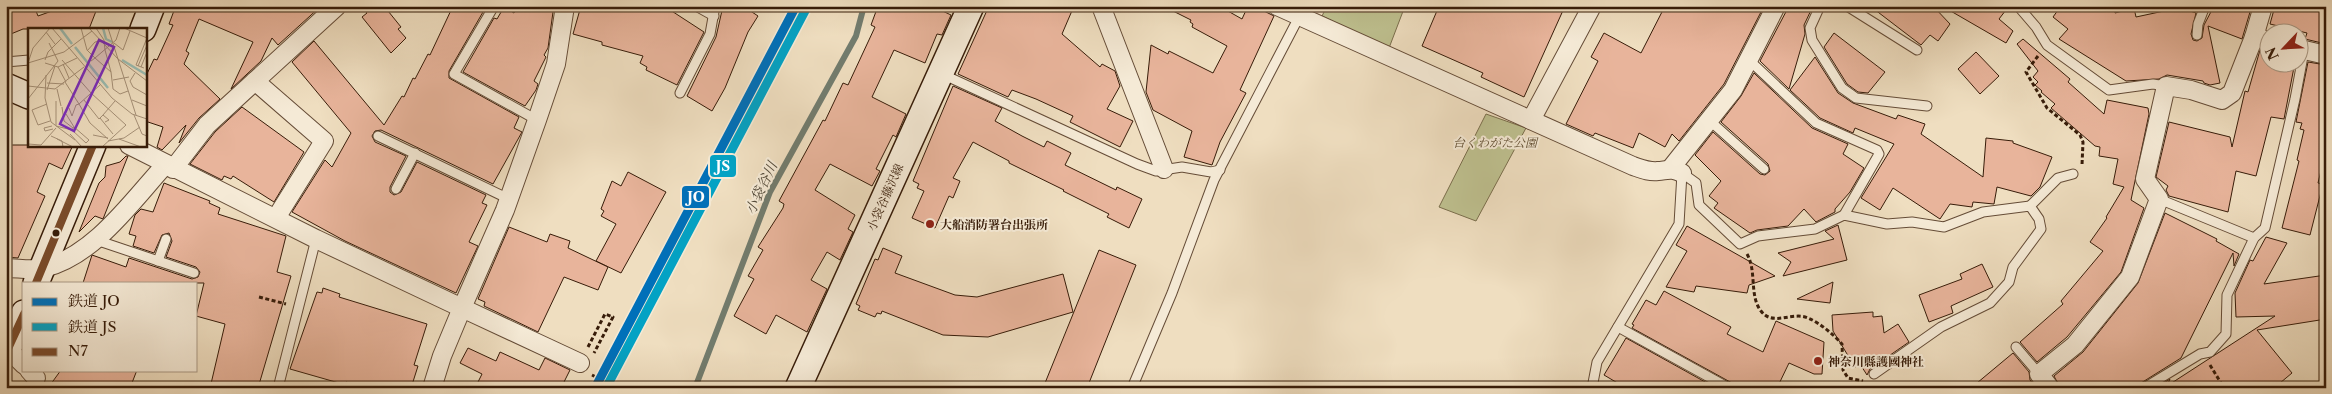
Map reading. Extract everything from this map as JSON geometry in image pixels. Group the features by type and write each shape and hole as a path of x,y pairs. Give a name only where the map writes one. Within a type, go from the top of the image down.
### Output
{"main road":[{"path":"143,28 152,6"},
{"name":"小袋谷藤沢線","path":"798,388 971,6"},
{"path":"6,86 28,96"},
{"path":"39,276 93,146"}],"street":[{"path":"6,268 39,276 64,262 96,240 169,167 207,125 336,6"},
{"path":"432,388 442,356 509,199 537,120 556,64 565,6"},
{"path":"1101,6 1164,169"},
{"path":"1277,6 1304,16 1646,171 1677,171 1710,121 1734,90 1776,6"},
{"path":"1531,120 1592,6"},
{"path":"2263,22 2264,6"},
{"path":"2045,381 2130,277 2159,199 2145,179 2166,86 2191,90 2222,100 2232,93 2260,43"},
{"path":"2310,52 2326,55"},
{"path":"255,81 324,142 276,218"},
{"path":"131,146 169,167 316,239 586,364"}],"lane":[{"path":"494,6 454,74 537,120"},
{"path":"696,6 714,16"},
{"path":"680,93 706,42 715,6"},
{"path":"1820,6 1810,28 1812,40 1842,88 1856,98 1927,106"},
{"path":"1847,6 1917,50"},
{"path":"2018,6 2036,26 2047,45 2109,90 2153,84 2166,86"},
{"path":"2197,35 2198,24 2205,6"},
{"path":"1132,388 1172,293 1214,180 1304,16"},
{"path":"6,62 28,60"},
{"path":"1677,171 1696,183 1700,205 1740,244 1758,236 1815,229 1844,215 1879,154 1877,150 1816,123 1750,61"},
{"path":"2144,388 2204,353 2210,352 2226,334 2227,295 2254,238 2265,228 2295,99 2299,72"},
{"path":"941,73 1137,164 1156,171 1182,167 1210,172 1220,170"},
{"path":"1710,121 1764,169"},
{"path":"378,136 509,199"},
{"path":"396,189 415,153"},
{"path":"1592,388 1597,362 1679,224 1677,171"},
{"path":"1844,215 1887,224 1912,222 1944,227 1983,212 2030,206 2058,178 2072,174"},
{"path":"2159,199 2254,238"},
{"path":"1872,378 1941,326 1990,303 2009,282 2013,267 2041,229 2039,219 2030,206"},
{"path":"158,261 166,239"},
{"path":"278,388 316,239"},
{"path":"96,240 194,274"},
{"path":"1618,327 1729,388"},
{"path":"2016,347 2045,381"}],"path":[{"path":"2047,45 2026,72 2047,108 2080,135 2083,142 2084,159 2080,169 2072,174"},
{"path":"1740,244 1750,258 1757,303 1765,315 1776,319 1795,315 1809,318 1842,344 1843,370 1848,378 1872,378"},
{"path":"259,297 298,307"},
{"path":"605,314 613,317 586,364 605,314"},
{"path":"2204,353 2224,388"},
{"path":"586,364 618,388"}],"green space":[{"path":"1327,6 1405,6 1389,48 1322,16"},
{"name":"台くわがた公園","path":"1486,114 1526,128 1476,221 1439,207"}],"building":[{"path":"6,6 34,6 38,16 66,6 98,6 89,28 28,28 6,36"},
{"path":"170,6 321,6 278,45 272,38 261,61 231,89 253,42 199,19 186,51 189,53 184,64 220,99 199,118 179,143 186,125 162,150 157,147 163,127 146,121 146,76 154,59 157,60 173,25 169,24 175,8"},
{"path":"361,6 384,6 401,27 398,29 406,38 391,53 362,17 367,13"},
{"path":"453,6 473,6 483,12 449,71 449,78 519,117 514,128 522,132 493,184 381,130 375,131 372,136 375,142 406,156 390,187 390,192 394,195 401,192 417,162 486,195 482,203 487,205 469,242 478,246 456,293 345,241 292,212 325,160 332,167 351,133 292,62 314,41 384,125 402,96 404,97 428,54 430,55"},
{"path":"518,6 543,6 553,12 548,48 544,55 546,57 534,81 538,84 525,106 463,72 494,18 497,19 504,7 514,13"},
{"path":"581,6 664,6 704,32 677,85 646,70 647,67 640,63 643,56 602,45 602,42 573,34"},
{"path":"723,6 743,6 758,16 748,32 725,88 712,111 687,96 716,37"},
{"path":"878,6 932,6 951,15 942,35 937,34 925,63 894,50 872,97 906,114 896,137 893,135 876,169 880,171 872,186 830,164 815,190 855,215 848,229 853,232 840,260 827,252 811,280 827,289 807,332 776,315 766,334 734,316 754,279 748,276 763,250 758,247 783,208 784,204 779,201 823,120 825,121 843,83 848,85 875,27 871,25"},
{"path":"989,6 1074,6 1062,34 1100,67 1102,64 1115,71 1120,86 1107,109 1133,121 1120,147 1070,122 1073,116 1036,99 1012,90 1008,97 958,74"},
{"path":"1163,6 1219,6 1242,19 1248,6 1254,6 1274,16 1240,90 1246,93 1220,142 1212,165 1184,157 1192,131 1153,110 1146,92 1151,45 1168,54 1169,51 1213,73 1227,46 1192,27 1191,20"},
{"path":"1439,6 1565,6 1524,97 1481,77 1483,73 1422,46"},
{"path":"1665,6 1749,6 1761,12 1724,84 1679,141 1672,134 1665,147 1639,133 1633,148 1595,133 1593,136 1566,124 1598,61 1591,57 1604,33 1641,53"},
{"path":"1789,6 1813,6 1804,25 1805,34 1789,89 1760,61"},
{"path":"1870,6 1933,6 1950,24 1938,41 1930,35 1921,45"},
{"path":"1942,6 2009,6 1999,19 2013,31 2006,43"},
{"path":"2061,6 2115,6 2115,13 2134,8 2136,17 2164,11 2166,6 2175,6 2196,13 2191,34 2193,40 2197,41 2202,38 2204,25 2214,6 2237,6 2250,12 2242,39 2208,26 2220,83 2210,85 2203,81 2167,75 2159,79 2126,81 2059,39 2068,29 2053,17"},
{"path":"2275,6 2316,6 2326,9 2326,44 2310,40 2310,22 2271,22"},
{"path":"1834,33 1885,72 1868,93 1858,92 1847,84 1824,47"},
{"path":"2023,39 2070,79 2068,82 2104,114 2107,100 2148,108 2149,114 2131,200 2144,208 2121,272 2067,337 2037,362 2020,342 2063,304 2061,301 2103,251 2090,242 2107,218 2124,187 2113,184 2118,159 2099,156 2100,147 2095,146 2051,108 2055,104 2035,85 2038,82 2033,77 2038,71 2017,44"},
{"path":"2260,50 2260,72 2293,72 2284,119 2271,117 2256,176 2236,171 2228,212 2169,196 2166,190 2168,186 2156,177 2169,122 2230,137 2232,147 2245,91 2248,92"},
{"path":"1976,52 1999,76 1980,94 1958,69"},
{"path":"1815,57 1838,93 1853,103 1896,119 1898,115 1925,124 1921,134 1983,177 1986,138 2013,141 2013,143 2052,157 2040,187 2031,196 1997,187 1994,204 1973,202 1972,207 1950,204 1940,219 1893,188 1880,210 1861,198 1894,144 1855,128 1853,133 1820,118 1790,90"},
{"path":"2310,62 2326,65 2326,150 2318,183 2323,184 2310,235 2282,228 2299,161 2297,160 2304,130 2300,129 2302,123 2296,122 2306,72 2310,72"},
{"path":"1754,73 1812,128 1848,144 1843,154 1864,168 1850,192 1835,209 1835,212 1816,222 1804,209 1788,226 1757,230 1750,233 1714,208 1718,203 1709,196 1721,181 1695,155 1713,132 1760,174 1765,175 1770,171 1768,164 1721,122 1741,96"},
{"path":"953,86 1002,108 995,121 1044,147 1047,141 1071,153 1065,165 1116,190 1117,187 1142,199 1129,228 1107,217 1109,214 1009,163 1009,161 973,142 953,178 960,181 953,198 949,196 935,228 912,218 924,191 917,188 919,184 913,181"},
{"path":"242,107 304,152 274,202 233,176 231,179 224,176 222,180 190,164 215,132"},
{"path":"6,145 73,146 62,169 49,163 37,192 45,196 18,258 6,257"},
{"path":"128,156 103,219 95,216 79,232 99,183 105,177 106,166 120,162"},
{"path":"628,172 666,192 621,273 596,261 616,224 601,216 604,211 601,209 612,181 621,186"},
{"path":"164,183 210,201 209,203 220,208 218,214 286,236 277,272 291,276 258,388 210,388 225,324 198,317 198,308 204,283 83,282 92,255 126,267 129,258 192,279 198,277 200,272 196,267 166,257 172,241 169,233 162,235 154,253 133,246 136,236 129,234 135,215 141,209 153,212"},
{"path":"2165,213 2217,239 2216,241 2239,254 2234,266 2233,253 2181,358 2141,383 2138,388 2060,388 2054,376 2083,352 2138,283"},
{"path":"1838,225 1847,260 1783,276 1791,262 1778,253 1834,239 1825,231"},
{"path":"1687,226 1775,276 1749,285 1747,293 1696,286 1694,292 1666,287 1687,251 1676,245"},
{"path":"509,227 547,242 550,234 570,241 568,248 608,267 598,290 564,277 538,332 484,306 485,302 478,299"},
{"path":"2266,237 2287,243 2264,284 2326,275 2326,319 2257,330 2292,373 2274,388 2156,388 2170,379 2167,386 2275,316 2236,317 2235,293 2250,260 2253,261"},
{"path":"883,248 902,256 895,273 955,295 977,297 1063,274 1073,312 988,337 943,335 882,311 881,314 877,313 875,317 858,310 860,306 856,304 875,259 878,260"},
{"path":"1099,250 1136,265 1087,388 1043,388"},
{"path":"1982,264 1993,287 1951,306 1953,313 1929,322 1919,295 1962,279 1960,274"},
{"path":"1833,282 1830,303 1797,299"},
{"path":"323,288 340,294 339,297 427,324 414,365 418,366 411,388 365,388 346,382 346,385 290,369 317,292 322,293"},
{"path":"1664,291 1731,327 1727,334 1763,352 1776,321 1824,342 1822,374 1814,374 1789,363 1777,388 1735,388 1732,383 1632,328 1634,325 1632,324 1646,300 1656,305"},
{"path":"1873,312 1873,317 1882,316 1884,333 1898,324 1909,342 1870,369 1867,375 1860,364 1855,367 1833,331 1832,315"},
{"path":"1626,338 1716,388 1626,388 1604,375"},
{"path":"468,348 496,361 500,352 539,370 545,358 570,370 564,382 577,388 475,388 482,374 460,363"},
{"path":"2013,353 2029,372 2030,380 2036,388 1971,388"},
{"path":"60,372 136,372 130,388 48,388"}],"waterway":[{"name":"小袋谷川","path":"695,388 770,192 856,36 864,6"}],"rail line":[{"name":"JO","path":"595,388 796,6"},
{"name":"JS","path":"606,388 805,11"}],"transit line":[{"name":"N7","path":"36,282 93,146"},
{"name":"N7","path":"6,353 22,318"}],"place":[{"name":"大船消防署台出張所","path":"930,224"},
{"name":"神奈川縣護國神社","path":"1818,361"}]}
